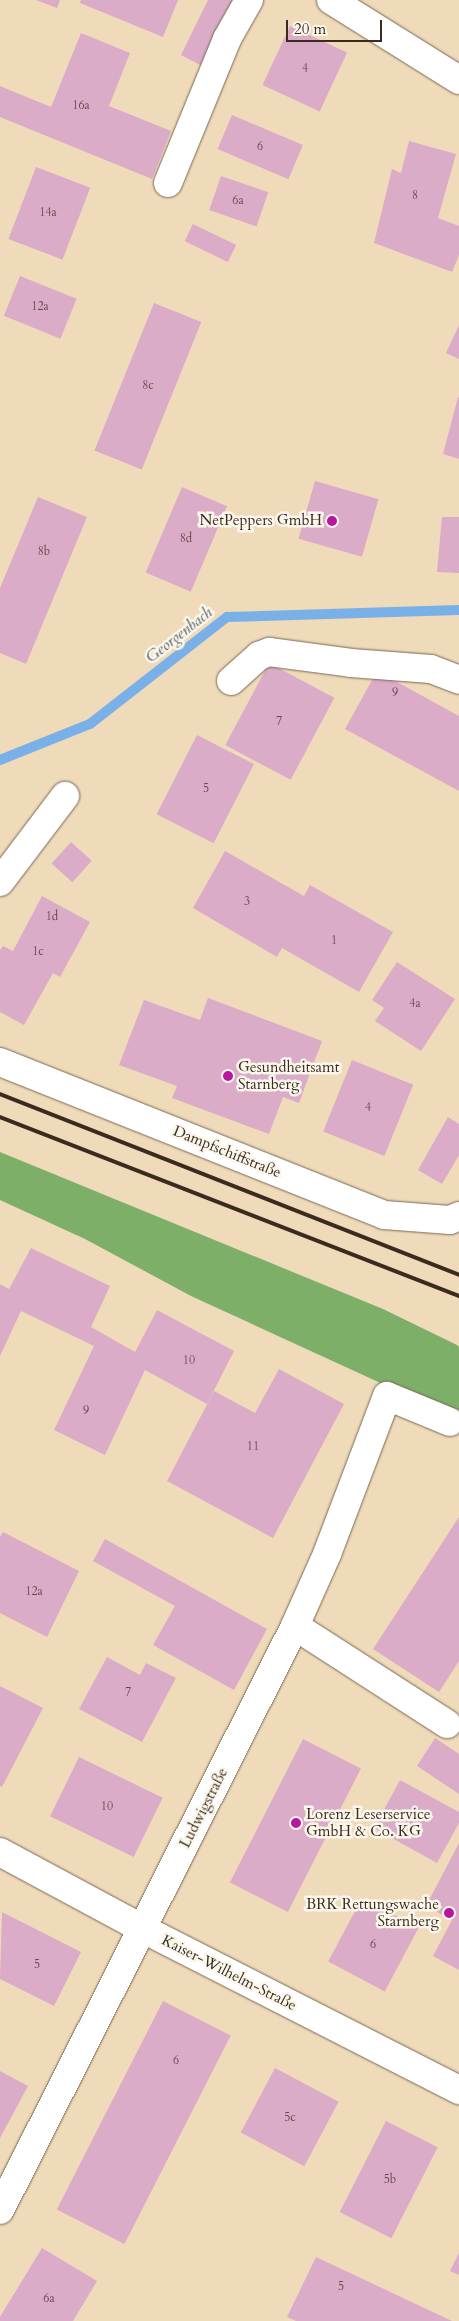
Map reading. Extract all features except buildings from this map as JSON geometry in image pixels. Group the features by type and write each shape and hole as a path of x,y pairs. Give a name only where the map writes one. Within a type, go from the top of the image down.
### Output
{"street":[{"path":"168,184 227,39 249,0"},
{"path":"332,0 459,80"},
{"path":"231,682 259,656 269,652 351,663 431,669 459,680"},
{"path":"0,882 66,796"},
{"name":"Dampfschiffstraße","path":"0,1062 384,1215 450,1220 459,1216"},
{"name":"Ludwigstraße","path":"0,2210 295,1626 327,1554 387,1396 450,1422"},
{"path":"295,1626 447,1724"},
{"name":"Kaiser-Wilhelm-Straße","path":"0,1852 143,1929 459,2090"}],"green space":[{"path":"0,1152 383,1309 457,1345 459,1347 459,1419 191,1296 85,1239 0,1200"}],"waterway":[{"name":"Georgenbach","path":"0,760 90,724 227,617 459,610"}],"railway":[{"path":"0,1094 459,1275"},
{"path":"0,1117 459,1296"}],"place":[{"name":"NetPeppers GmbH","path":"332,521"},
{"name":"Gesundheitsamt Starnberg","path":"228,1076"},
{"name":"Lorenz Leserservice GmbH & Co. KG","path":"296,1823"},
{"name":"BRK Rettungswache Starnberg","path":"449,1913"}]}
